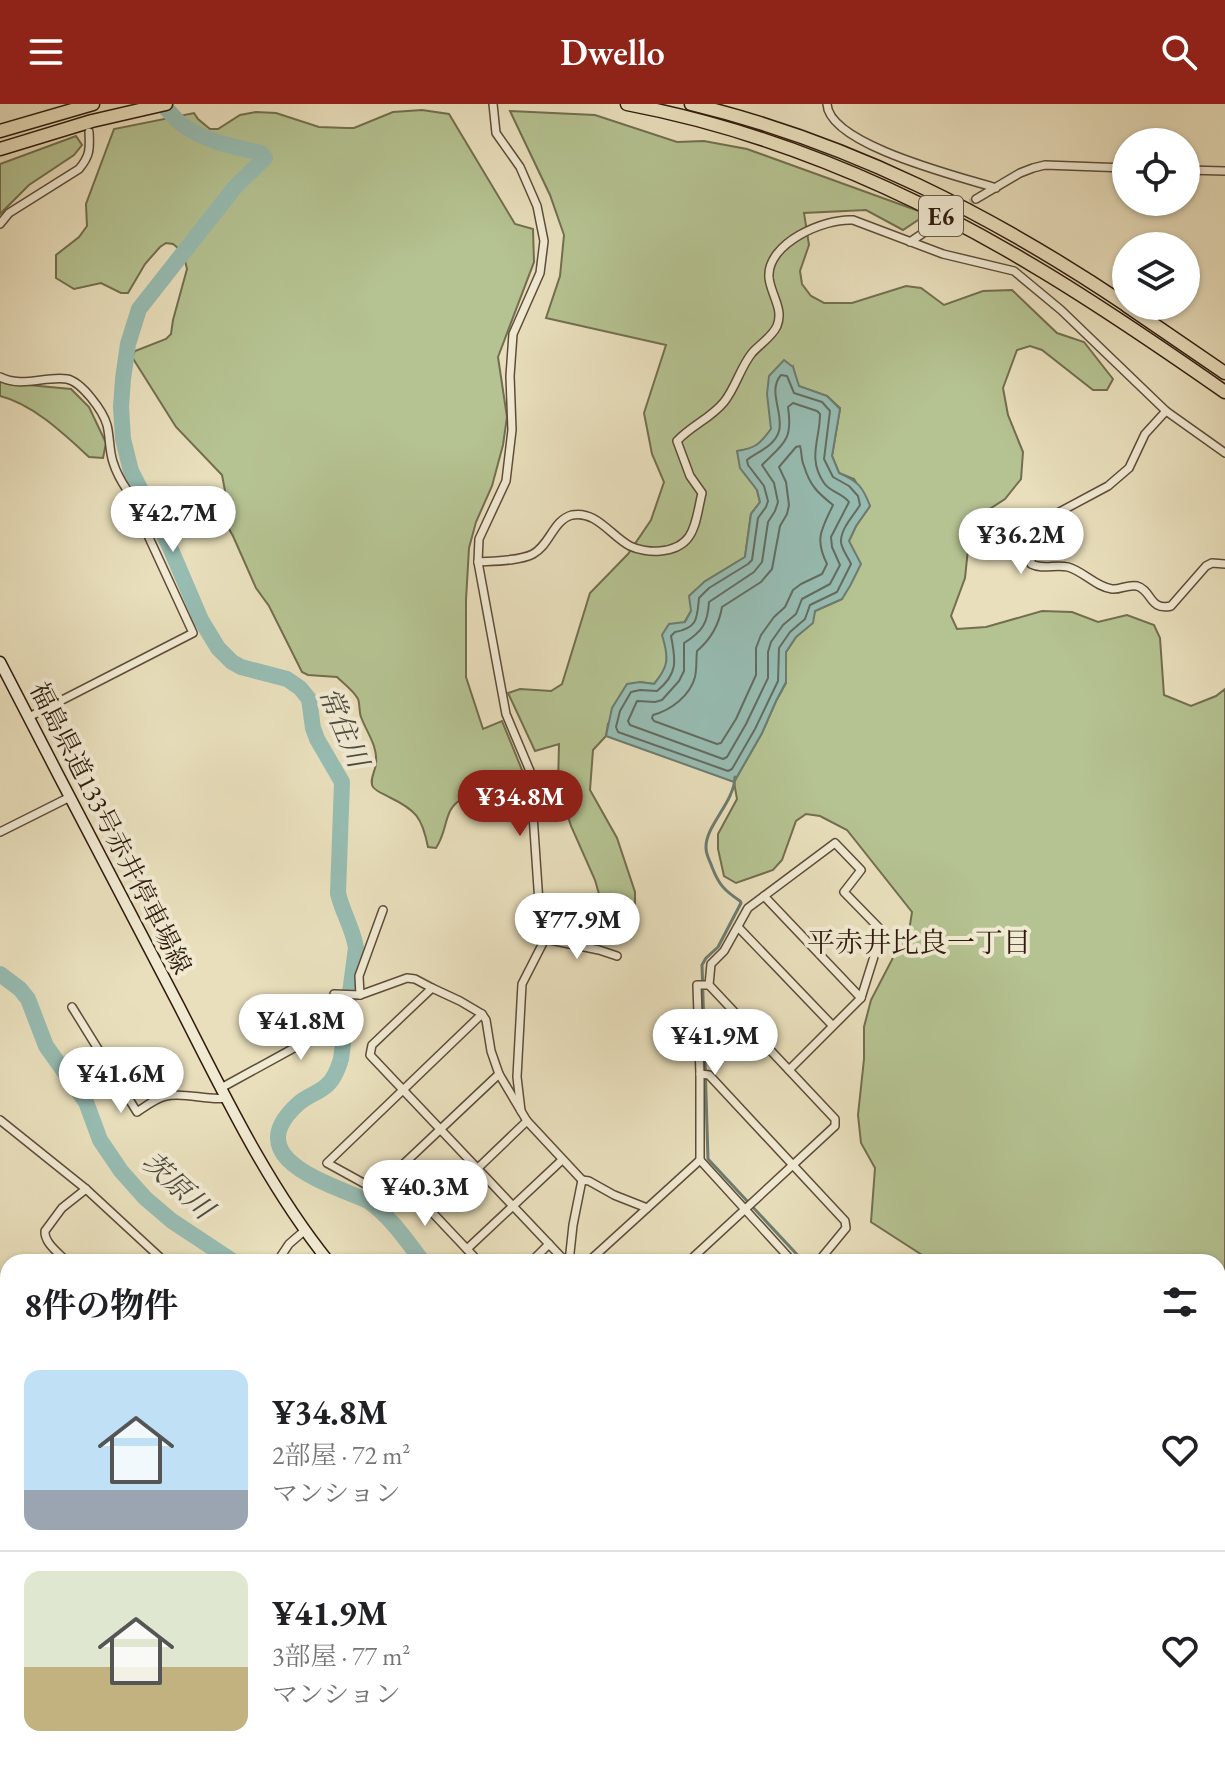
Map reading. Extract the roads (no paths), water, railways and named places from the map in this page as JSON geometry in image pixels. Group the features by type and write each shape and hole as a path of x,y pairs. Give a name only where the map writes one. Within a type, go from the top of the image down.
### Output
{"highway":[{"path":"0,131 93,104"},
{"path":"0,149 166,104"},
{"name":"E6","path":"627,104 756,137 865,178 1031,264 1225,392"},
{"name":"E6","path":"691,104 815,141 918,185 1036,248 1112,296"},
{"name":"E6","path":"1147,320 1225,373"}],"main road":[{"name":"福島県道133号赤井停車場線","path":"0,662 224,1093 269,1174 304,1231 323,1254"}],"street":[{"path":"493,104 496,133 520,167 537,206 544,241 540,273 513,334 510,376 512,430 506,481 479,539 478,562 506,714 530,771 539,903 545,939 522,984 517,1077 521,1111"},
{"path":"827,104 827,109 838,124 884,152 996,188"},
{"path":"0,224 9,213 79,169 87,159 90,148 90,127"},
{"path":"976,199 1020,173 1045,165 1112,167"},
{"path":"1200,170 1225,171"},
{"path":"478,562 532,555 547,542 558,523 571,515 590,516 631,547 653,551 675,550 691,538 702,493 690,476 677,441 689,428 711,417 726,400 750,356 775,330 779,309 769,275 773,261 800,234 843,219 943,254 1014,271 1061,310 1166,411 1225,453"},
{"path":"910,242 935,225"},
{"path":"0,377 16,383 66,379 85,389 107,423 116,472 193,633 29,717"},
{"path":"1166,411 1145,434 1129,468 1108,486 1052,516 1031,564 1041,568 1056,565 1070,567 1115,590 1139,586 1152,602 1164,608 1171,606 1206,566 1225,564"},
{"path":"0,832 70,797"},
{"path":"705,985 711,964 724,951 748,908 835,843 861,870 844,892 882,931 861,998 789,1070"},
{"path":"764,896 861,998"},
{"path":"357,995 359,976 383,910"},
{"path":"738,927 832,1025"},
{"path":"545,939 617,956"},
{"path":"72,1007 137,1112 168,1096 217,1099 334,1026 334,994 357,995 407,978 415,979 482,1014 499,1074 527,1121 582,1180 647,1208"},
{"path":"597,1254 700,1160 704,1074 697,985 705,985 835,1119 835,1126 697,1254"},
{"path":"432,988 372,1045 370,1055 560,1254"},
{"path":"482,1014 327,1163 376,1190 499,1074"},
{"path":"704,1074 845,1221 846,1228 825,1254"},
{"path":"0,1120 86,1189 156,1254"},
{"path":"432,1212 527,1121"},
{"path":"467,1249 562,1160"},
{"path":"700,1160 748,1206 787,1254"},
{"path":"395,1173 472,1254"},
{"path":"569,1254 582,1180"},
{"path":"59,1254 46,1240 45,1231 62,1208 86,1189"},
{"path":"282,1254 304,1231"},
{"path":"539,1254 549,1244"}],"water":[{"path":"784,360 793,367 799,386 827,396 840,409 832,456 839,473 859,485 870,506 849,541 861,564 842,599 815,611 813,623 796,637 786,652 786,682 734,782 606,736 612,708 627,684 654,684 663,672 666,650 662,635 669,624 685,622 691,611 689,596 704,582 745,557 751,514 760,502 757,490 740,468 737,451 757,444 771,429 767,394 769,376"}],"waterway":[{"name":"常住川","path":"162,104 180,123 199,134 261,153 265,158 235,187 139,309 128,344 121,407 123,439 131,471 169,545 201,620 218,648 241,667 287,679 300,688 309,699 317,739 342,782 338,893 356,948 341,1059 329,1084 299,1103 283,1122 278,1139 283,1153 295,1166 376,1207 417,1254"},
{"path":"735,777 730,796 710,831 706,848 720,883 741,903 718,947 702,965 708,1159 797,1254"},
{"name":"茨原川","path":"0,974 28,999 46,1046 86,1102 100,1140 121,1171 145,1198 172,1221 222,1254"}],"tunnel":[{"path":"935,225 976,199"}],"district":[{"name":"平赤井比良一丁目","path":"919,942"}]}
